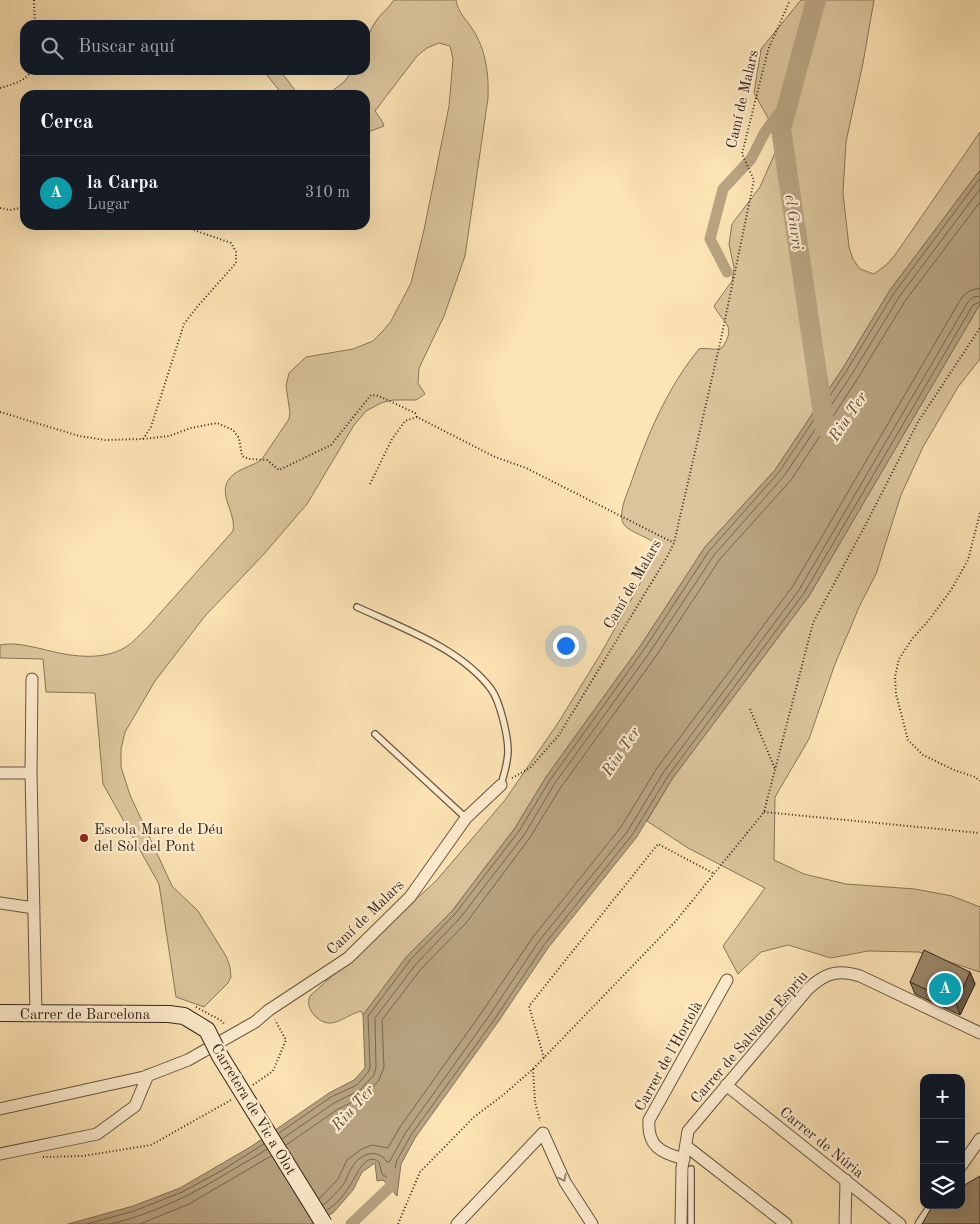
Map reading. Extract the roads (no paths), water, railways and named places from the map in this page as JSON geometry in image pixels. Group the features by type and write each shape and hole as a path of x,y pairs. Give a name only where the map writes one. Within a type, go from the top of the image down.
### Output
{"street":[{"path":"32,679 31,773 36,1014"},
{"path":"0,773 31,773"},
{"name":"Camí de Malars","path":"0,1110 148,1075 188,1060 256,1022 269,1010 348,958 369,938 410,897 466,818 501,785"},
{"path":"0,903 34,908"},
{"name":"Carrer de Salvador Espriu","path":"681,1224 682,1168 688,1131 819,978 841,972 860,976 980,1033"},
{"name":"Carrer de l'Hortolà","path":"684,1159 665,1154 653,1143 648,1131 648,1120 728,980"},
{"name":"Carrer de Barcelona","path":"0,1013 170,1014"},
{"name":"Carretera de Vic a Olot","path":"170,1014 184,1016 208,1030 220,1056 324,1224"},
{"path":"0,1154 97,1134 135,1106 148,1075"},
{"name":"Carrer de Núria","path":"726,1085 900,1224"},
{"path":"457,1224 543,1133 565,1182 592,1224"},
{"path":"962,1164 980,1139"},
{"path":"686,1146 786,1224"},
{"path":"845,1224 846,1180"},
{"path":"921,1224 931,1209"}],"lane":[{"path":"357,607 446,650 468,666 492,690 505,725 508,752 501,785"},
{"path":"375,734 466,818"},
{"path":"691,1169 691,1224"}],"water":[{"name":"Riu Ter","path":"980,170 980,304 809,596 672,779 636,838 548,948 415,1138 401,1164 397,1196 383,1180 377,1181 375,1163 362,1172 353,1190 333,1213 311,1224 68,1224 133,1206 180,1188 252,1146 329,1093 354,1080 365,1068 363,1015 407,956 452,911 515,828 546,777 641,645 705,547 775,470 843,368 890,290"}],"waterway":[{"name":"el Gurri","path":"816,0 781,129 825,428"},
{"path":"727,272 710,239 723,189 751,159 765,132 789,100"},
{"path":"351,1224 390,1187 393,1173"}],"place":[{"name":"Escola Mare de Déu del Sòl del Pont","path":"84,838"},
{"name":"la Carpa","path":"945,989"}]}
